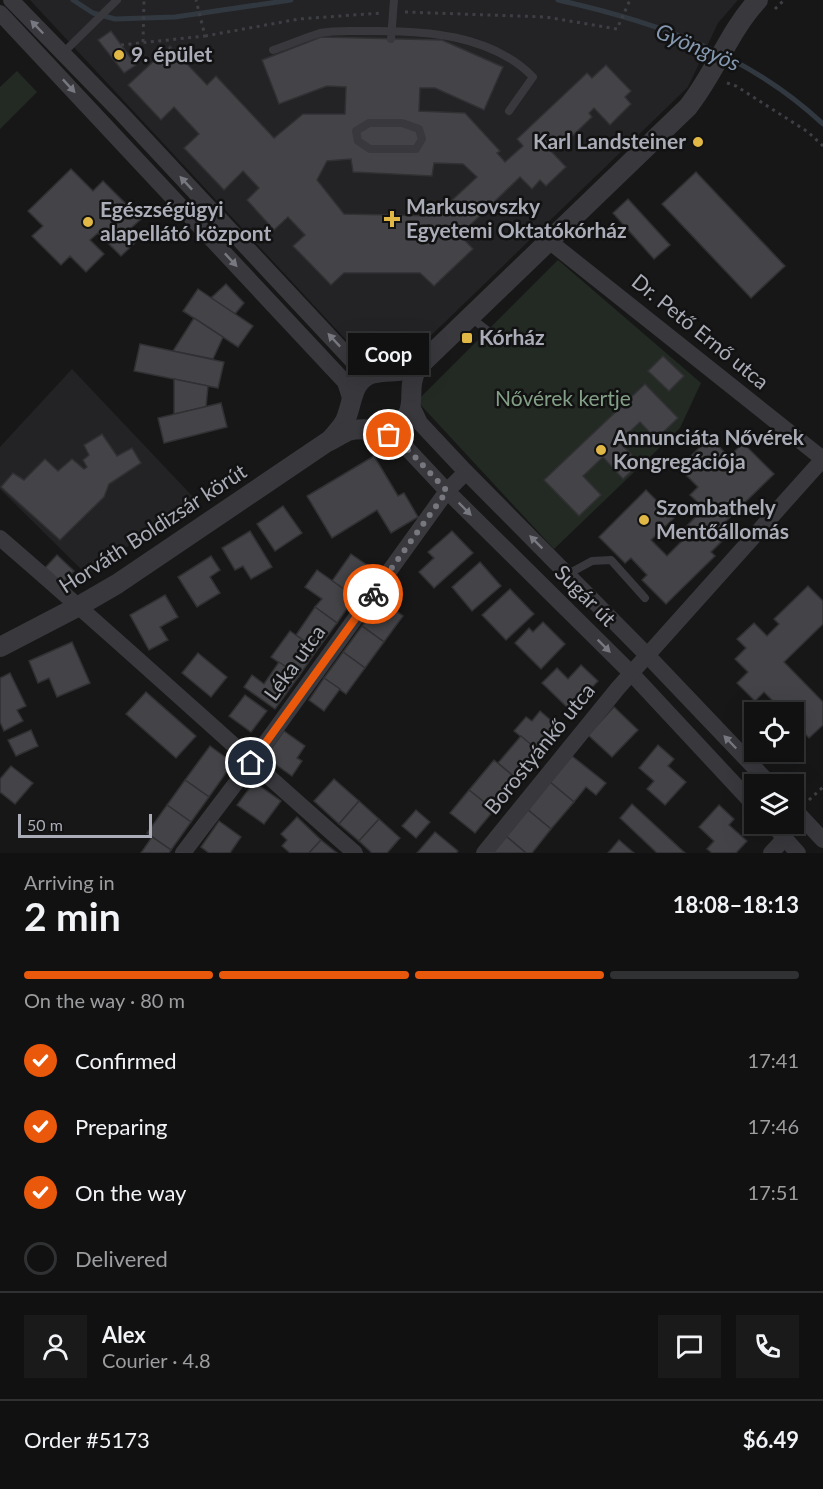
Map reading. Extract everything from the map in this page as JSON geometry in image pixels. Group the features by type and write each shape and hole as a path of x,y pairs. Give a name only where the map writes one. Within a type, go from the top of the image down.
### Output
{"street":[{"path":"11,0 121,113 359,368 384,373 402,380 411,398"},
{"path":"327,442 349,431 383,431 399,426 405,419 411,398 411,379 417,368 688,107 710,76 743,16 758,0"},
{"path":"0,13 345,382 359,421 375,431"},
{"path":"49,66 63,53"},
{"path":"107,127 121,113"},
{"name":"Dr. Pető Ernő utca","path":"549,240 823,459"},
{"path":"327,442 344,423 352,404 354,391 367,376 405,372 417,368"},
{"name":"Sugár út","path":"411,398 420,423 760,774"},
{"name":"Sugár út","path":"375,431 400,441 447,491 632,674 744,794"},
{"name":"Horváth Boldizsár körút","path":"0,647 79,606 201,529 327,442"},
{"name":"Borostyánkő utca","path":"484,853 618,688 823,459"},
{"name":"Léka utca","path":"183,853 251,763 447,491 466,472"},
{"path":"0,538 355,853"},
{"path":"804,820 823,840"},
{"path":"781,834 798,853"},
{"path":"771,853 785,838"}],"lane":[{"path":"63,53 117,0"},
{"path":"392,35 394,0"},
{"path":"273,50 322,33 437,35 481,44 520,64 533,77 509,111"},
{"path":"369,123 388,123 402,123 419,129 422,139 416,148 370,149 358,141 356,131 369,123"},
{"path":"470,317 488,331"},
{"path":"568,574 592,561 611,560 645,598"}],"path":[{"path":"143,42 144,0"},
{"path":"617,29 630,0"},
{"path":"121,45 205,36 196,1"},
{"path":"710,76 736,86 808,132 823,146"}],"shaded area":[{"name":"Markusovszky Egyetemi Oktatókórház","path":"30,0 738,0 718,23 688,87 415,351 389,360 360,355"},
{"path":"72,369 195,499 87,575 0,489 0,447"}],"green space":[{"path":"17,71 37,92 0,129 0,87"},
{"name":"Nővérek kertje","path":"558,260 701,383 680,428 554,549 417,401"}],"building":[{"name":"9. épület","path":"111,31 136,65 124,73 98,40"},
{"path":"321,37 442,40 503,67 484,110 435,88 420,88 419,111 465,113 500,151 497,153 505,162 523,146 517,139 587,73 592,78 606,65 631,91 625,97 631,104 610,125 594,108 589,113 592,117 561,147 558,143 550,150 566,167 546,186 540,180 532,189 520,177 460,235 473,249 434,286 420,273 344,273 331,285 293,246 305,235 288,217 274,230 247,200 259,188 243,171 224,190 184,148 199,134 174,107 161,120 128,85 170,46 207,85 216,76 274,138 303,114 345,114 346,87 327,86 279,104 262,60","holes":["351,159 353,172 432,176 434,163 463,164 477,177 435,216 344,214 317,180 327,161"]},
{"name":"Egészségügyi alapellátó központ","path":"71,169 93,191 103,181 141,219 130,229 139,239 121,256 98,233 90,240 104,254 86,272 70,256 61,265 32,236 43,226 28,211"},
{"path":"696,172 785,266 751,298 662,204"},
{"path":"628,199 670,245 654,259 613,213"},
{"path":"226,284 244,303 235,314 211,298"},
{"path":"198,289 253,326 238,347 183,311"},
{"path":"194,318 223,337 213,359 173,351"},
{"path":"140,344 224,362 218,388 134,371"},
{"path":"663,356 684,376 669,391 648,371"},
{"path":"174,379 208,386 206,407 174,414"},
{"name":"Annunciáta Nővérek Kongregációja","path":"645,384 678,418 656,439 640,422 619,442 640,463 623,479 603,457 583,476 601,495 579,516 544,480"},
{"path":"221,403 227,427 164,443 158,418"},
{"path":"102,434 117,456 132,448 141,463 109,484 104,497 60,540 1,487 13,473 24,480 45,459 58,471 72,459 84,469 87,467 83,460 89,455 84,445"},
{"name":"Szombathely Mentőállomás","path":"710,437 729,457 743,443 774,474 725,522 733,530 711,552 715,556 666,604 642,580 647,575 631,558 625,563 599,537 646,490 674,518 651,540 667,556 688,535 683,530 704,508 690,495 698,487 679,468"},
{"path":"374,456 398,496 404,493 418,517 391,533 377,510 332,538 307,496"},
{"path":"283,506 302,533 275,551 257,524"},
{"path":"250,531 272,567 251,579 243,566 235,570 222,548"},
{"path":"452,531 473,553 434,588 419,572 434,558 428,552"},
{"path":"351,554 374,570 355,597 332,581"},
{"path":"57,555 74,571 62,584 45,568"},
{"path":"211,556 220,570 210,577 220,593 197,607 178,577"},
{"path":"480,562 501,586 472,611 452,587"},
{"path":"317,570 355,597 337,623 315,607 322,599 305,587"},
{"path":"808,586 823,601 823,624 784,662 823,702 823,725 809,738 804,733 804,702 774,702 764,692 755,701 737,683 748,672 735,659 746,648 737,639 754,623 767,636 779,624 774,619"},
{"path":"510,589 534,614 506,640 482,615"},
{"path":"165,595 178,617 160,627 168,640 149,650 130,615"},
{"path":"381,600 403,616 384,642 362,626"},
{"path":"315,607 337,623 317,650 296,635"},
{"path":"543,622 565,644 541,669 515,643 529,628 533,632"},
{"path":"362,626 384,642 365,668 343,652"},
{"path":"290,631 317,650 299,676 271,657"},
{"path":"72,642 90,683 57,697 49,678 38,683 29,661"},
{"path":"343,652 365,668 346,694 324,678"},
{"path":"198,653 227,677 211,697 182,673"},
{"path":"279,662 299,676 275,709 244,687 252,675 264,684"},
{"path":"581,665 598,681 570,710 542,683 557,668 568,679"},
{"path":"10,673 26,706 17,710 23,721 4,731 0,722 0,678"},
{"path":"324,678 340,689 324,711 309,700"},
{"path":"146,692 196,736 176,758 126,714"},
{"path":"245,695 267,711 251,732 229,716"},
{"path":"614,707 638,730 612,757 588,735"},
{"path":"540,711 561,729 541,753 514,731 526,717 532,721"},
{"path":"31,730 38,746 16,756 8,740"},
{"path":"284,731 305,746 297,758 302,761 292,776 265,757"},
{"path":"521,736 541,753 518,780 498,763"},
{"path":"658,745 674,759 668,766 686,782 665,805 647,789 654,781 639,768"},
{"path":"210,746 233,763 209,797 185,780"},
{"path":"572,756 606,783 596,795 586,787 574,802 550,782"},
{"path":"494,760 518,780 494,810 469,790"},
{"path":"11,766 33,783 15,804 0,792 0,779"},
{"path":"334,779 359,801 339,824 314,801"},
{"path":"185,780 209,797 191,822 167,805"},
{"path":"254,782 281,801 264,824 237,805"},
{"path":"550,782 574,802 551,829 528,810"},
{"path":"469,790 494,810 475,833 450,813"},
{"path":"359,801 379,819 359,841 339,824"},
{"path":"632,804 685,853 657,853 620,818"},
{"path":"167,805 191,822 171,850 147,833"},
{"path":"719,805 734,819 729,825 747,841 736,853 712,853 707,849 714,841 699,827"},
{"path":"416,810 430,822 416,838 402,826"},
{"path":"528,810 551,829 532,853 526,853 506,836"},
{"path":"297,817 321,840 309,853 290,853 282,846 287,840 281,834"},
{"path":"379,819 400,838 387,853 372,853 359,841"},
{"path":"219,821 241,837 230,853 209,853 201,847"},
{"path":"435,832 458,851 456,853 417,853"},
{"path":"506,836 526,853 492,853"},
{"path":"152,837 171,850 169,853 141,853"},
{"path":"321,840 337,853 309,853"},
{"path":"619,840 634,853 608,853"}],"waterway":[{"name":"Gyöngyös","path":"73,0 93,13 115,19 175,17 291,0"},
{"name":"Gyöngyös","path":"558,0 631,19 700,44 764,78 794,99 823,124"}],"way so far":[{"path":"373,594 447,491 400,441 389,435"}],"place":[{"name":"9. épület","path":"119,55"},
{"name":"Karl Landsteiner","path":"698,142"},
{"name":"Markusovszky Egyetemi Oktatókórház","path":"392,219"},
{"name":"Egészségügyi alapellátó központ","path":"88,222"},
{"name":"Kórház","path":"467,338"},
{"name":"Coop","path":"389,435"},
{"name":"Annunciáta Nővérek Kongregációja","path":"601,450"},
{"name":"Szombathely Mentőállomás","path":"644,520"}],"route":[{"path":"251,763 373,594"}]}
